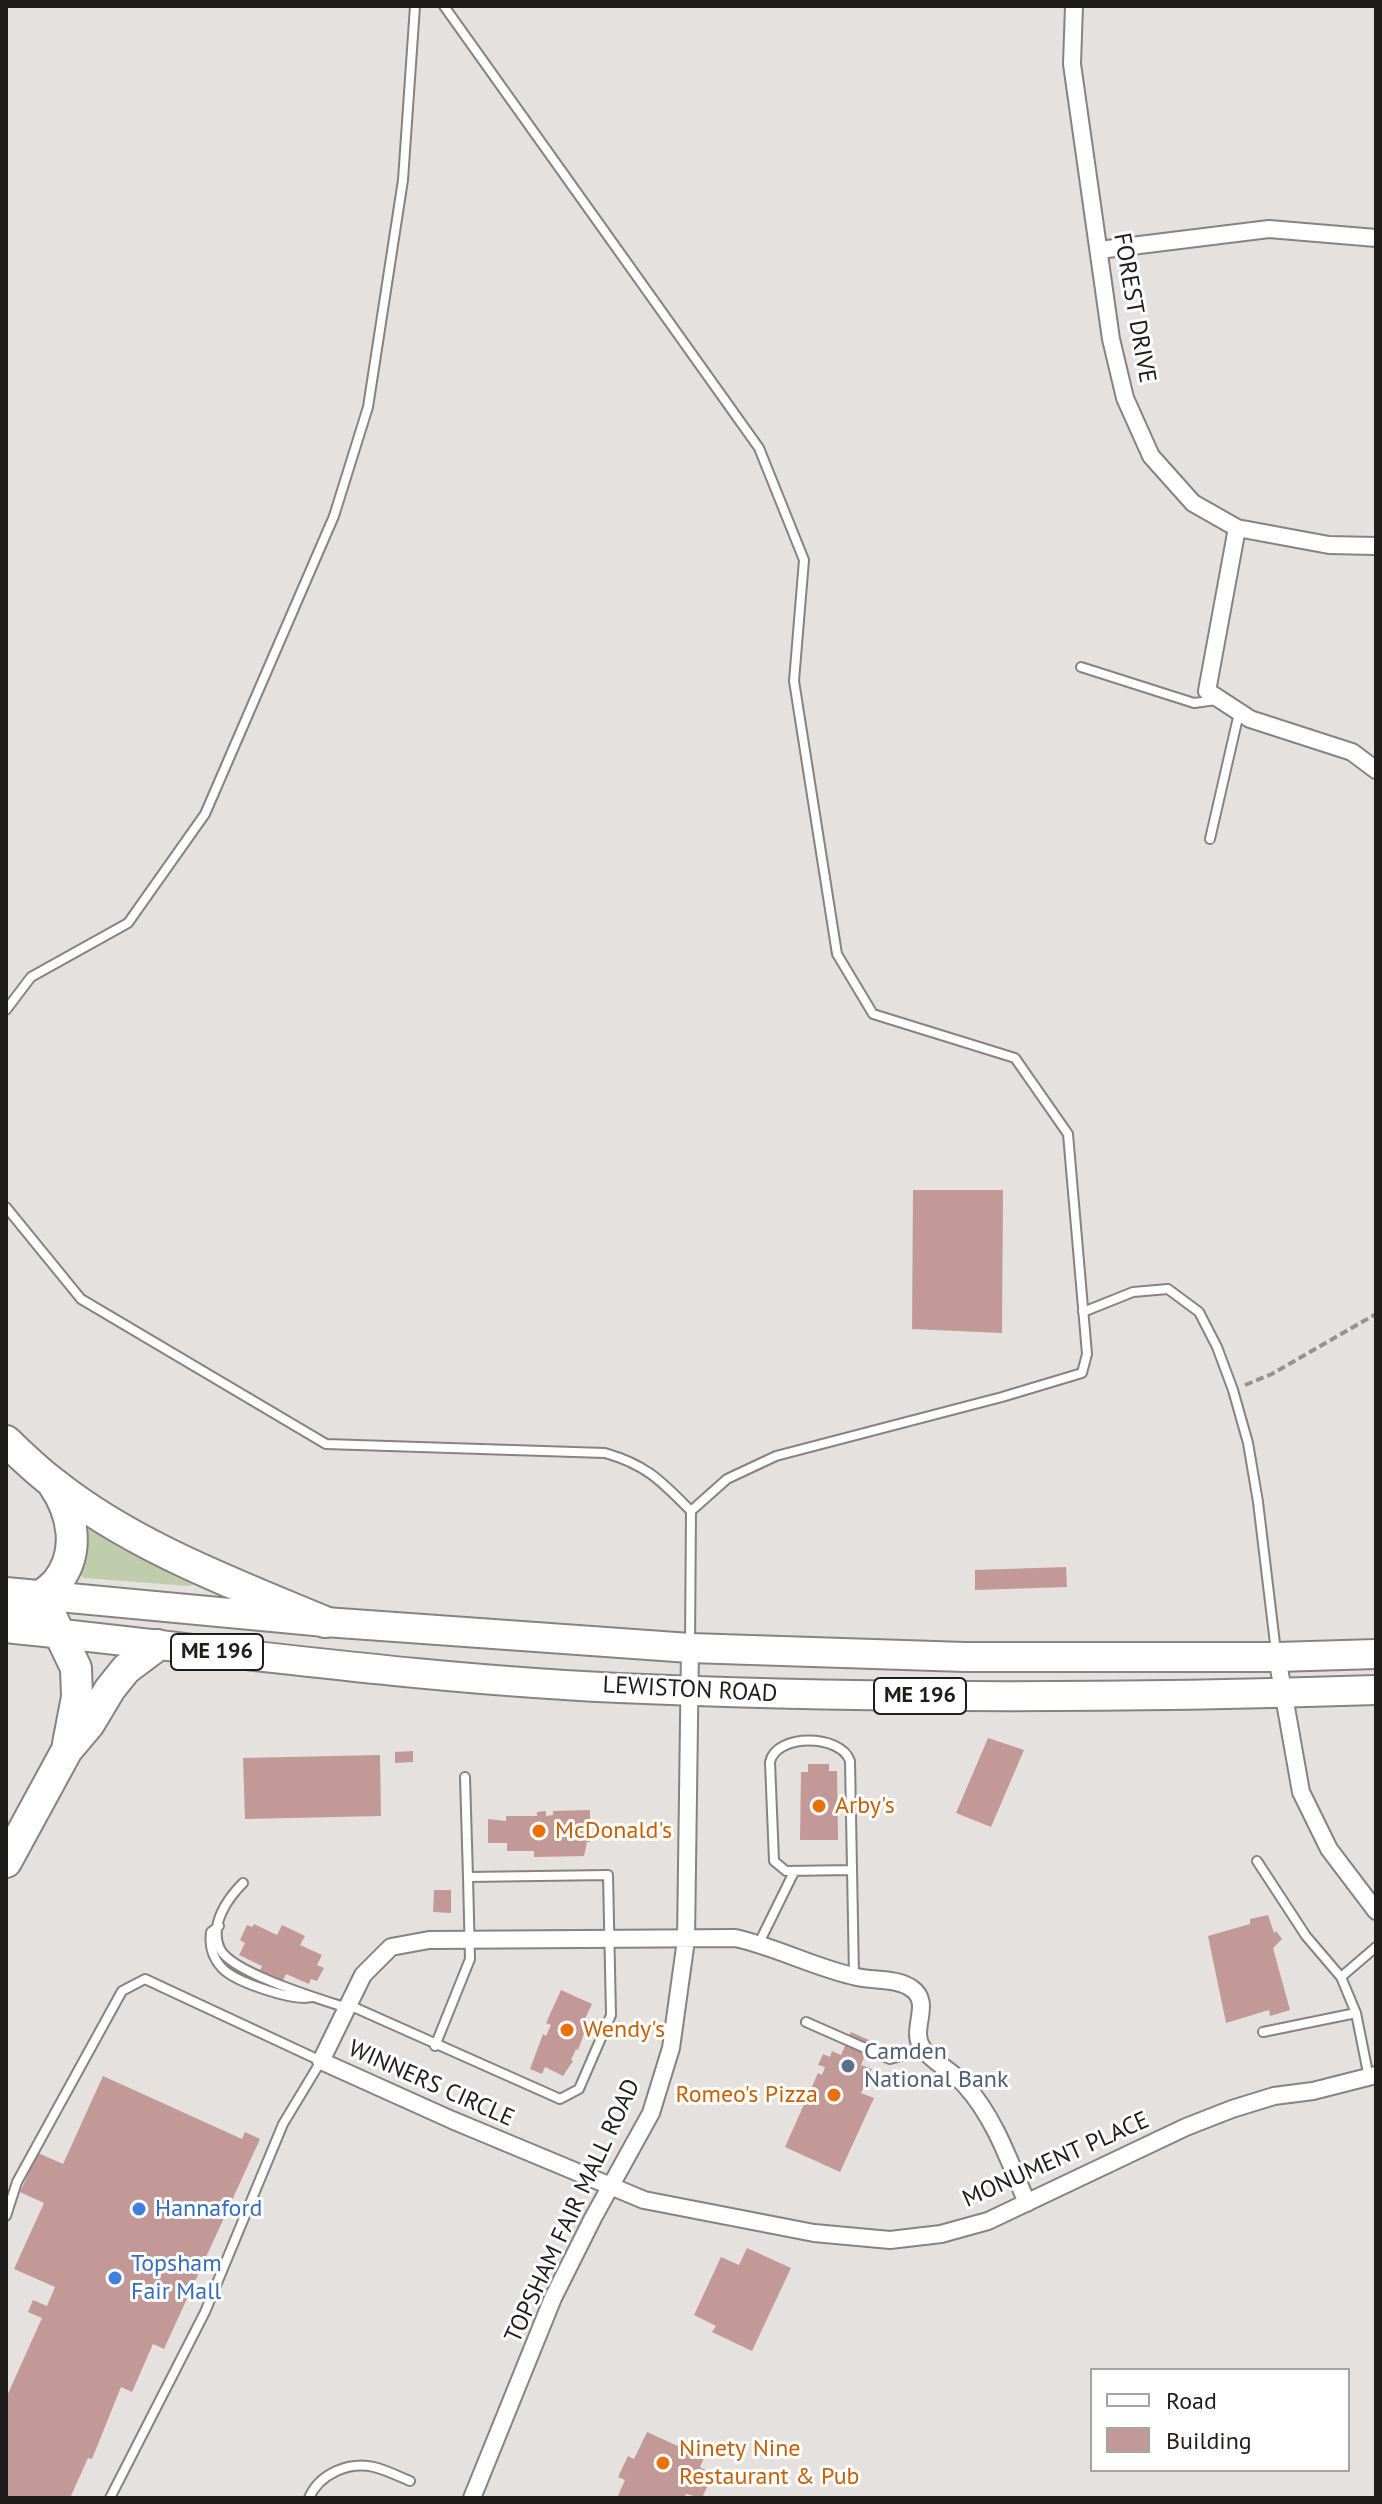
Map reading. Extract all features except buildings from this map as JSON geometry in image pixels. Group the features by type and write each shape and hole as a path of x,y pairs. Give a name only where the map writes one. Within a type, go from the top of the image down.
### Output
{"highway":[{"path":"6,1441 52,1482 115,1523 178,1558 325,1622"},
{"path":"6,1618 41,1595 62,1574 72,1539 70,1515 52,1482"},
{"name":"LEWISTON ROAD","path":"6,1592 325,1622 690,1648 965,1657 1376,1654"},
{"path":"41,1595 76,1668 78,1686 67,1750"},
{"name":"LEWISTON ROAD","path":"6,1628 373,1670 689,1690 838,1696 1151,1697 1376,1690"},
{"path":"6,1862 67,1750 126,1669 158,1645"}],"street":[{"name":"FOREST DRIVE","path":"1074,6 1072,64 1111,339 1125,398 1151,456 1193,503 1237,528 1329,545 1376,546"},
{"path":"1099,250 1269,229 1376,238"},
{"path":"1237,528 1207,691 1250,719 1352,752 1376,770"},
{"name":"TOPSHAM FAIR MALL ROAD","path":"472,2498 553,2298 609,2186 651,2113 671,2048 686,1940 690,1648"},
{"path":"1277,1657 1301,1792 1329,1849 1376,1911"},
{"name":"WINNERS CIRCLE","path":"609,2186 321,2061 363,1975 391,1947 429,1940 735,1938 759,1943 854,1976 895,1982 912,1988 919,1996 922,2007 916,2030 923,2050"},
{"path":"923,2050 949,2069 982,2106 1027,2203"},
{"name":"MONUMENT PLACE","path":"609,2186 644,2200 814,2233 890,2240 941,2234 988,2221 1186,2127 1232,2109 1274,2096 1372,2077"}],"lane":[{"path":"6,1010 31,977 128,923 205,814 334,516 368,407 373,377 403,180 415,6"},
{"path":"444,6 759,448 804,560 794,681 837,954 873,1014 1015,1058 1068,1134 1087,1354 1082,1373 776,1456 727,1479 691,1511"},
{"path":"1081,667 1194,703 1220,700"},
{"path":"1210,839 1239,713"},
{"path":"6,1207 81,1299 326,1444 605,1453 634,1461 664,1484 691,1511 690,1648"},
{"path":"1083,1312 1133,1292 1168,1289 1199,1312 1217,1347 1248,1443 1277,1657"},
{"path":"852,1870 794,1872 779,1867 774,1861 770,1762 771,1755 781,1746 789,1743 833,1743 848,1754 852,1870 854,1976"},
{"path":"435,2046 470,1959 465,1777"},
{"path":"1257,1861 1306,1936 1341,1977 1356,2013 1372,2077"},
{"path":"759,1943 794,1872"},
{"path":"243,1883 227,1899 219,1926 219,1946 233,1964 348,2007 560,2099 579,2089 611,2015 608,1875 468,1877"},
{"path":"1341,1977 1376,1947"},
{"path":"6,2216 17,2182 122,1991 145,1979 321,2061 283,2124 205,2312 110,2498"},
{"path":"1263,2032 1356,2013"},
{"path":"806,2022 890,2059 923,2050"},
{"path":"309,2498 336,2471 356,2465 374,2467 410,2481"}],"path":[{"path":"1233,1390 1272,1374 1376,1314"}],"green space":[{"path":"81,1518 195,1584 84,1578 80,1575 83,1547"}],"place":[{"name":"Arby's","path":"819,1806"},
{"name":"McDonald's","path":"539,1831"},
{"name":"Wendy's","path":"567,2030"},
{"name":"Camden National Bank","path":"848,2066"},
{"name":"Romeo's Pizza","path":"834,2095"},
{"name":"Hannaford","path":"139,2209"},
{"name":"Topsham Fair Mall","path":"115,2278"},
{"name":"Ninety Nine Restaurant & Pub","path":"663,2463"}]}
